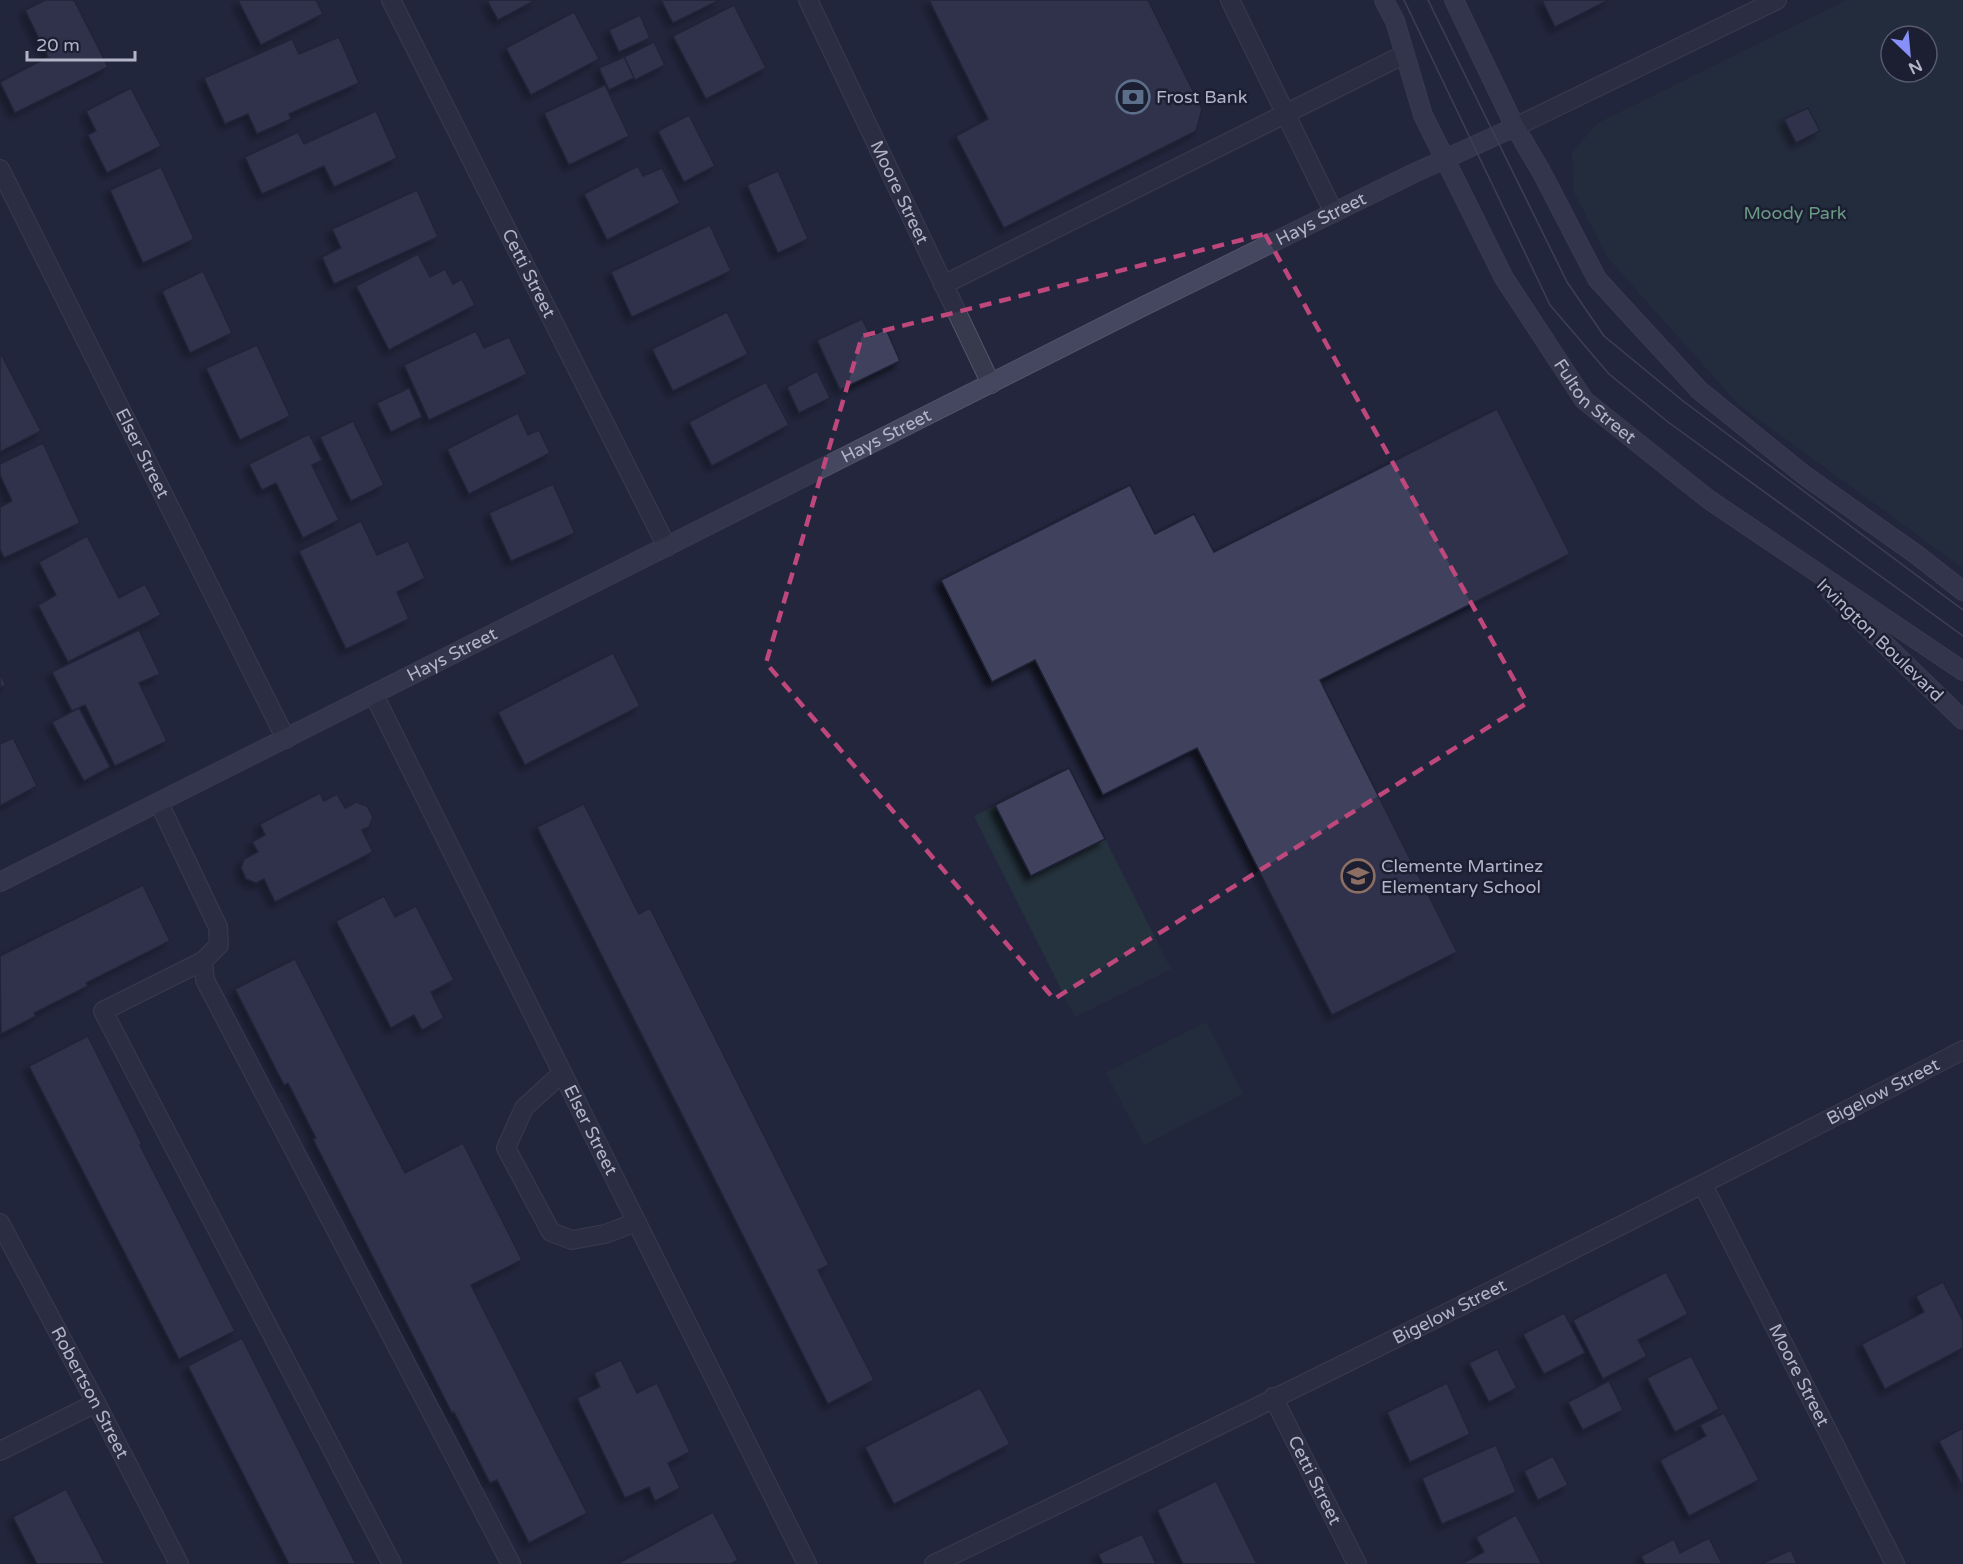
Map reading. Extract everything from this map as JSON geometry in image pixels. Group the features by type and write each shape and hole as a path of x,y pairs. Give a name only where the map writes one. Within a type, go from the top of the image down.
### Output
{"main road":[{"name":"Fulton Street","path":"1384,0 1395,21 1424,115 1504,278 1584,400 1708,499 1963,671"},
{"path":"1454,0 1515,127 1542,173 1597,279 1699,390 1804,475 1917,555 1963,591"},
{"name":"Hays Street","path":"0,882 1334,213 1515,127"},
{"name":"Irvington Boulevard","path":"1798,560 1963,720"}],"street":[{"name":"Cetti Street","path":"391,0 667,547"},
{"name":"Moore Street","path":"808,0 991,384"},
{"path":"1230,0 1334,213"},
{"name":"Hays Street","path":"1515,127 1777,0"},
{"path":"944,285 1405,54"},
{"name":"Elser Street","path":"0,169 285,739"},
{"name":"Elser Street","path":"374,695 807,1564"},
{"path":"159,803 218,927 219,945 203,961 104,1011 392,1564"},
{"path":"203,961 205,980 215,1001 511,1564"},
{"name":"Bigelow Street","path":"934,1564 1131,1469 1703,1185 1963,1050"},
{"path":"562,1072 524,1108 506,1148 551,1232 572,1240 637,1222"},
{"name":"Moore Street","path":"1703,1185 1895,1564"},
{"name":"Robertson Street","path":"0,1223 179,1564"},
{"name":"Cetti Street","path":"1274,1397 1357,1564"},
{"path":"0,1451 96,1403"}],"highlighted area":[{"path":"1265,234 1527,703 1054,999 766,663 862,336"}],"green space":[{"name":"Moody Park","path":"1847,0 1963,0 1963,568 1739,405 1608,258 1574,192 1572,152 1598,123"},
{"path":"1069,768 1171,969 1075,1017 974,816"},
{"path":"1206,1022 1243,1094 1144,1145 1106,1073"}],"building":[{"path":"45,0 74,0 108,67 15,113 0,82 48,57 25,10"},
{"path":"238,0 316,0 323,14 261,45"},
{"path":"487,0 536,0 498,20"},
{"path":"661,0 720,0 673,23"},
{"path":"929,0 1148,0 1202,109 1196,131 1004,228 956,136 988,119"},
{"path":"1542,0 1609,0 1555,27"},
{"path":"734,5 766,68 706,99 673,36"},
{"path":"574,12 599,59 531,95 506,48"},
{"path":"640,15 650,38 619,52 609,30"},
{"path":"339,37 359,83 289,114 291,119 257,134 248,114 225,124 204,78 292,39 299,54"},
{"path":"654,42 665,65 635,80 624,57"},
{"path":"624,57 634,78 609,90 599,68"},
{"path":"605,85 629,136 569,165 544,113"},
{"path":"131,88 161,146 107,173 88,135 96,131 86,111"},
{"path":"1808,108 1820,131 1796,143 1784,119"},
{"path":"376,111 397,158 334,187 324,166 262,194 245,157 298,132 304,144"},
{"path":"689,115 715,166 684,182 658,131"},
{"path":"638,166 643,176 662,168 680,203 607,240 584,194"},
{"path":"161,167 194,239 143,263 110,190"},
{"path":"778,171 808,239 778,253 747,185"},
{"path":"417,190 438,237 334,284 322,257 341,248 332,229"},
{"path":"710,225 731,271 632,317 611,272"},
{"path":"418,254 430,277 445,269 453,284 462,279 475,305 389,350 356,286"},
{"path":"203,271 232,333 190,353 162,291"},
{"path":"727,312 748,354 673,391 652,349"},
{"path":"862,319 871,336 886,329 900,361 840,390 817,340"},
{"path":"476,331 484,348 509,337 527,374 429,420 404,365"},
{"path":"257,345 290,416 240,440 206,368"},
{"path":"0,352 41,431 0,452"},
{"path":"817,371 830,398 799,413 787,387"},
{"path":"766,382 789,425 712,466 689,422"},
{"path":"409,388 422,417 391,432 377,403"},
{"path":"1497,409 1570,554 1320,680 1457,952 1332,1015 1197,748 1103,795 1035,660 992,682 941,580 1130,485 1155,534 1194,514 1214,552"},
{"path":"518,413 528,435 539,430 550,453 469,494 447,449"},
{"path":"353,421 384,485 351,501 320,437"},
{"path":"309,434 322,460 312,465 339,520 303,538 276,483 262,490 249,464"},
{"path":"43,443 80,523 4,558 0,549 0,507 12,501 0,475 0,464"},
{"path":"553,484 575,533 511,561 489,513"},
{"path":"361,521 377,555 408,541 425,578 397,592 409,619 346,649 299,551"},
{"path":"87,536 119,598 145,584 161,615 68,662 38,605 56,595 39,562"},
{"path":"139,630 160,674 139,683 167,741 115,766 85,705 72,711 52,672"},
{"path":"613,653 640,706 525,765 498,712"},
{"path":"0,673 6,685 0,688"},
{"path":"79,708 110,767 84,781 52,722"},
{"path":"13,738 37,786 0,806 0,744"},
{"path":"1069,768 1105,839 1031,876 995,805"},
{"path":"320,793 324,801 337,794 345,808 356,802 367,806 373,817 369,827 362,830 373,852 275,902 264,879 256,883 246,879 241,868 244,859 258,852 252,842 265,835 260,824"},
{"path":"584,804 639,914 650,908 829,1265 818,1270 874,1380 828,1404 537,827"},
{"path":"143,885 170,941 86,983 88,986 34,1013 36,1016 1,1034 0,956"},
{"path":"384,896 395,917 416,906 454,980 431,992 444,1018 422,1030 414,1015 391,1028 336,921"},
{"path":"295,959 405,1173 463,1143 522,1260 471,1285 587,1513 529,1543 497,1480 490,1483 454,1412 452,1413 313,1139 316,1138 288,1083 284,1085 235,989"},
{"path":"88,1036 142,1144 140,1145 235,1331 179,1359 29,1066"},
{"path":"1666,1272 1688,1314 1638,1340 1647,1356 1603,1379 1573,1320"},
{"path":"1943,1282 1963,1321 1963,1348 1885,1389 1862,1344 1924,1312 1916,1296"},
{"path":"1564,1313 1585,1353 1544,1374 1523,1334"},
{"path":"242,1338 356,1564 289,1564 188,1366"},
{"path":"1497,1349 1517,1388 1489,1402 1469,1363"},
{"path":"1691,1356 1719,1409 1675,1432 1647,1378"},
{"path":"621,1360 637,1393 657,1383 690,1452 668,1463 680,1488 655,1501 649,1487 625,1498 577,1398 600,1387 594,1373"},
{"path":"1609,1381 1623,1410 1583,1430 1568,1402"},
{"path":"1447,1383 1470,1434 1410,1462 1387,1412"},
{"path":"980,1388 1010,1444 894,1504 865,1447"},
{"path":"1724,1413 1759,1480 1689,1516 1660,1460 1706,1436 1700,1425"},
{"path":"1963,1428 1963,1487 1939,1441"},
{"path":"1496,1445 1516,1492 1442,1524 1422,1478"},
{"path":"1553,1456 1568,1485 1538,1500 1524,1471"},
{"path":"1216,1481 1257,1564 1183,1564 1157,1510"},
{"path":"66,1489 105,1564 37,1564 13,1517"},
{"path":"713,1512 738,1560 731,1564 617,1564"},
{"path":"1516,1515 1542,1564 1461,1564 1484,1552 1476,1537"},
{"path":"1142,1534 1156,1564 1103,1564 1098,1554"},
{"path":"1709,1538 1722,1564 1645,1564 1641,1556 1674,1539 1680,1553"},
{"path":"1791,1550 1797,1564 1761,1564"}],"tram line":[{"path":"1404,0 1550,305 1609,374 1668,422 1963,636"},
{"path":"1428,0 1567,282 1604,336 1683,401 1963,610"}],"place":[{"name":"Frost Bank","path":"1133,97"},
{"name":"Clemente Martinez Elementary School","path":"1358,876"}]}
